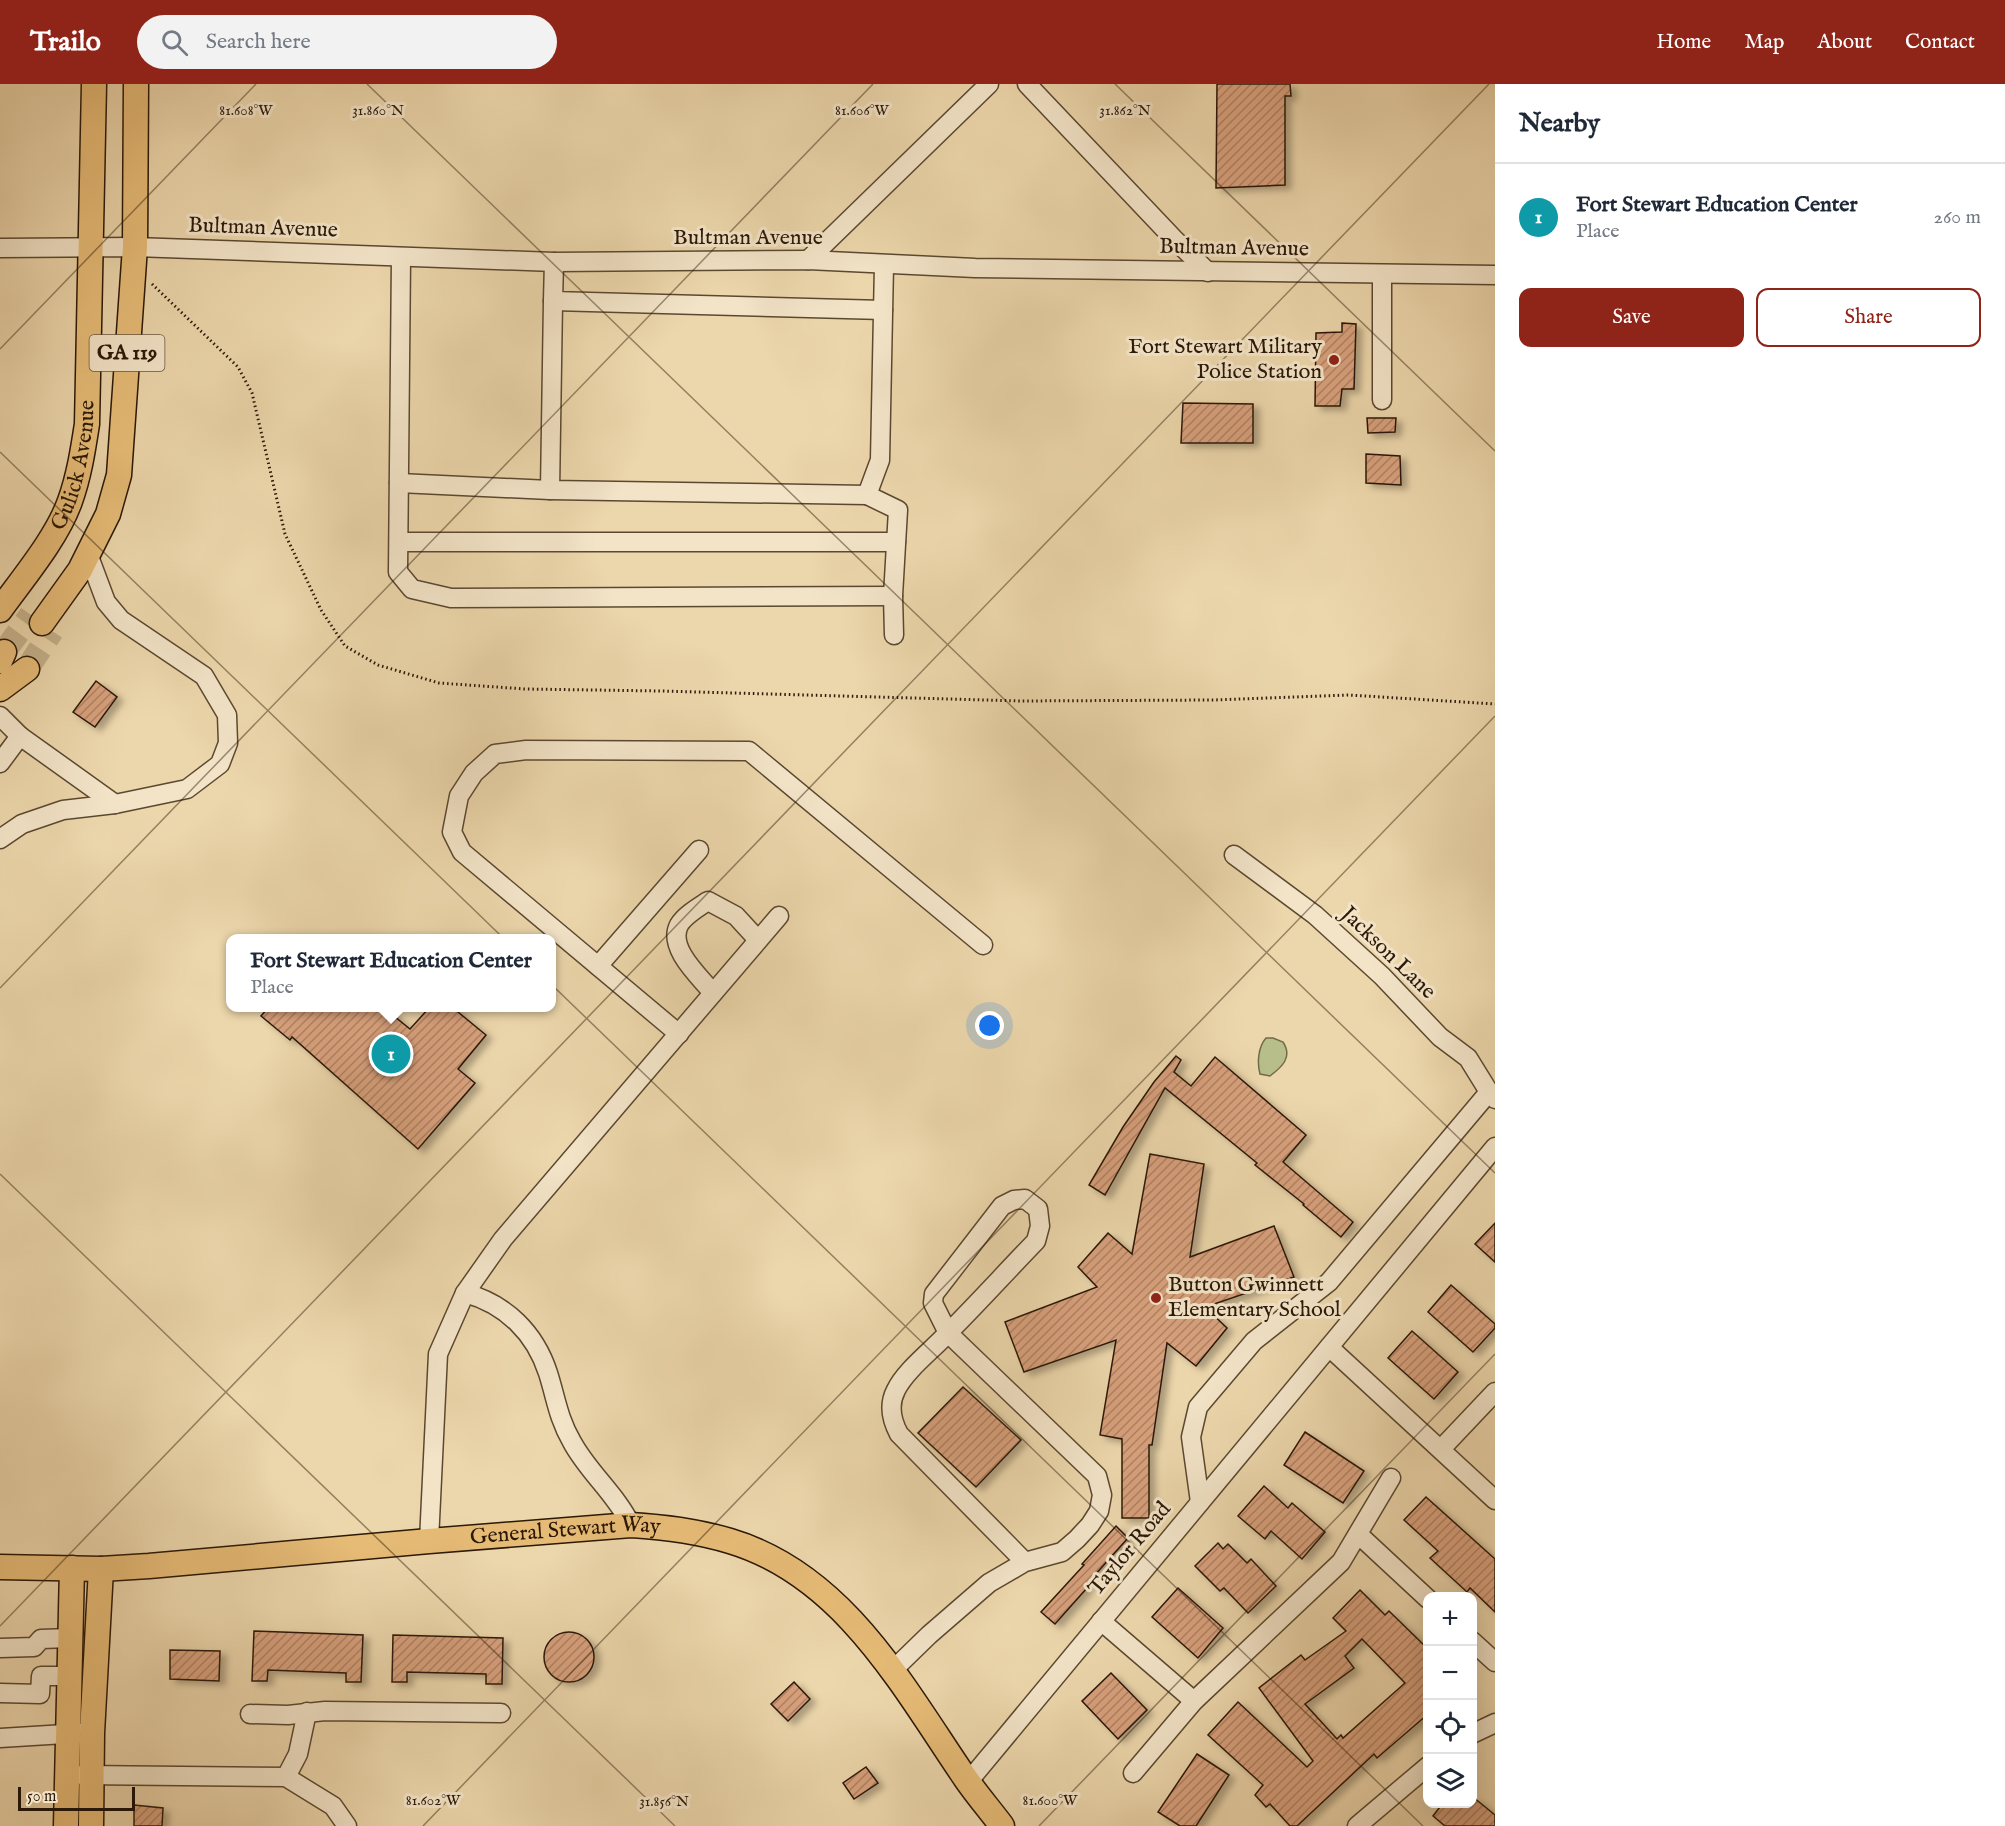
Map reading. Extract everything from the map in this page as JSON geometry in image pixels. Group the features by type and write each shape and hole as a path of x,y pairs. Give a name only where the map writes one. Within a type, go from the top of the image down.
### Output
{"main road":[{"name":"Gulick Avenue","path":"0,610 49,541 69,504 79,474 87,424 94,84"},
{"name":"GA 119","path":"45,619 80,570 108,514 119,475 134,257 136,84"},
{"path":"0,679 11,660"},
{"path":"0,689 11,660"},
{"name":"General Stewart Way","path":"0,1567 101,1569 149,1566 631,1525 664,1527 731,1541 776,1561 818,1588 853,1621 893,1670 968,1782 1002,1826"},
{"path":"66,1826 72,1568"},
{"path":"91,1826 92,1733 101,1569"}],"street":[{"path":"808,260 989,84"},
{"path":"1027,84 1208,272"},
{"name":"Bultman Avenue","path":"0,248 91,247 134,257 401,257 554,262 808,260 884,265 1208,272 1495,274"},
{"path":"401,257 398,572 412,589 451,598 893,596"},
{"path":"550,490 554,262"},
{"path":"867,495 880,460 884,265"},
{"path":"1382,274 1382,400"},
{"path":"553,301 883,310"},
{"path":"399,483 550,490 867,495 898,510 893,596 894,635"},
{"path":"399,542 896,542"},
{"path":"0,839 22,824 63,810 115,804 188,789 220,764 228,743 227,716 204,676 121,620 106,602 88,554"},
{"path":"0,716 20,736 115,804"},
{"path":"0,764 20,736"},
{"path":"679,1034 462,852 452,832 459,796 474,773 495,754 526,750 749,751 982,945"},
{"path":"598,966 699,850"},
{"name":"Jackson Lane","path":"1234,855 1315,915 1382,976 1440,1037 1468,1058 1492,1096"},
{"path":"713,993 685,960 676,942 679,925 693,911 708,901 736,916 758,940"},
{"path":"429,1541 438,1354 465,1293 503,1239 779,916"},
{"path":"1200,1502 1191,1437 1198,1407 1254,1341 1329,1282 1492,1096"},
{"name":"Taylor Road","path":"968,1782 1495,1147"},
{"path":"893,1670 989,1583 1025,1562 1062,1552 1090,1526 1099,1511 1102,1495 1097,1476 948,1333 933,1303 934,1294 1002,1206 1014,1200 1025,1199 1038,1209 1040,1226 1036,1240 948,1333 904,1378 895,1391 891,1408 892,1422 899,1434 1025,1562"},
{"path":"465,1293 494,1303 522,1325 543,1359 558,1413 573,1445 622,1507 631,1525"},
{"path":"1329,1347 1495,1500"},
{"path":"1441,1449 1495,1392"},
{"path":"1133,1773 1194,1701 1341,1562 1391,1478"},
{"path":"1358,1534 1423,1594"},
{"path":"1101,1621 1194,1701"},
{"path":"0,1648 34,1647 41,1639 70,1638"},
{"path":"0,1693 40,1694 41,1639"},
{"path":"1477,1645 1495,1662"},
{"path":"41,1676 69,1676"},
{"path":"250,1714 288,1716 325,1711 501,1713"},
{"path":"286,1777 298,1754 307,1713"},
{"path":"1477,1732 1495,1723"},
{"path":"0,1737 92,1733"},
{"path":"1357,1826 1423,1770"},
{"path":"67,1774 286,1777 333,1806 347,1826"}],"path":[{"path":"134,257 238,367 252,393 285,534 321,610 345,646 378,665 439,684 525,689 1020,701 1213,700 1349,695 1495,704"}],"green space":[{"path":"1266,1038 1283,1042 1287,1052 1285,1061 1270,1076 1260,1074 1259,1065 1260,1050"}],"building":[{"path":"1217,84 1290,84 1291,96 1285,96 1285,185 1216,188"},
{"path":"1342,323 1356,324 1354,389 1342,389 1340,406 1315,406 1316,333 1342,332"},
{"path":"1183,403 1253,404 1253,443 1181,443"},
{"path":"1367,418 1396,418 1395,432 1368,433"},
{"path":"1366,454 1400,456 1401,485 1366,483"},
{"path":"96,681 117,697 95,727 73,712"},
{"path":"264,1012 389,1012 410,1029 425,1012 458,1012 486,1035 458,1069 475,1083 418,1149 292,1037 290,1040 261,1016"},
{"path":"1176,1056 1181,1060 1174,1072 1191,1086 1215,1057 1306,1135 1283,1162 1353,1222 1341,1237 1255,1165 1257,1163 1165,1088 1105,1195 1089,1185 1123,1127 1154,1082"},
{"path":"1150,1154 1204,1164 1190,1257 1274,1226 1294,1277 1205,1307 1227,1328 1196,1366 1167,1343 1152,1445 1149,1445 1149,1518 1122,1518 1122,1439 1100,1435 1116,1340 1024,1372 1005,1322 1097,1287 1078,1267 1108,1233 1132,1254"},
{"path":"1495,1223 1495,1262 1475,1244"},
{"path":"1451,1285 1495,1324 1495,1328 1473,1352 1428,1312"},
{"path":"1412,1331 1458,1372 1434,1399 1388,1358"},
{"path":"963,1387 1021,1440 976,1487 918,1433"},
{"path":"1305,1432 1364,1471 1343,1503 1284,1465"},
{"path":"1264,1486 1288,1508 1292,1503 1325,1532 1302,1559 1271,1531 1265,1539 1238,1516"},
{"path":"1426,1497 1495,1559 1495,1612 1477,1595 1477,1592 1470,1588 1467,1592 1430,1558 1438,1551 1404,1520"},
{"path":"1116,1526 1128,1538 1055,1624 1041,1612"},
{"path":"1218,1543 1223,1549 1228,1544 1247,1563 1251,1559 1276,1586 1248,1613 1224,1588 1220,1591 1195,1566"},
{"path":"1178,1588 1223,1628 1198,1658 1152,1617"},
{"path":"1360,1590 1385,1615 1389,1611 1423,1644 1423,1718 1377,1758 1374,1754 1297,1826 1290,1826 1270,1804 1266,1807 1255,1795 1263,1785 1208,1735 1238,1702 1307,1767 1313,1761 1259,1688 1301,1655 1305,1660 1346,1631 1333,1618","holes":["1362,1639 1405,1683 1343,1738 1341,1735 1337,1739 1305,1704 1354,1668 1345,1656"]},
{"path":"254,1631 363,1635 361,1682 346,1682 346,1673 268,1670 267,1681 252,1681"},
{"path":"564,1632 574,1632 587,1639 594,1652 594,1662 587,1675 574,1682 564,1682 555,1678 548,1671 544,1662 544,1652 548,1643 555,1636"},
{"path":"393,1635 503,1638 502,1684 486,1684 486,1674 407,1672 407,1682 392,1682"},
{"path":"170,1650 220,1651 219,1681 170,1679"},
{"path":"1111,1673 1147,1710 1118,1739 1082,1701"},
{"path":"794,1682 810,1699 788,1721 771,1704"},
{"path":"1197,1754 1229,1775 1196,1826 1180,1826 1158,1812"},
{"path":"866,1767 878,1783 854,1799 843,1783"},
{"path":"1477,1800 1495,1815 1495,1826 1445,1826 1433,1816 1439,1808 1477,1808"},
{"path":"134,1805 163,1808 162,1826 134,1826"}],"tunnel":[{"path":"4,652 31,615"},
{"path":"27,669 52,631"}],"place":[{"name":"Fort Stewart Military Police Station","path":"1334,360"},
{"name":"Fort Stewart Education Center","path":"391,1054"},
{"name":"Button Gwinnett Elementary School","path":"1156,1298"}]}
